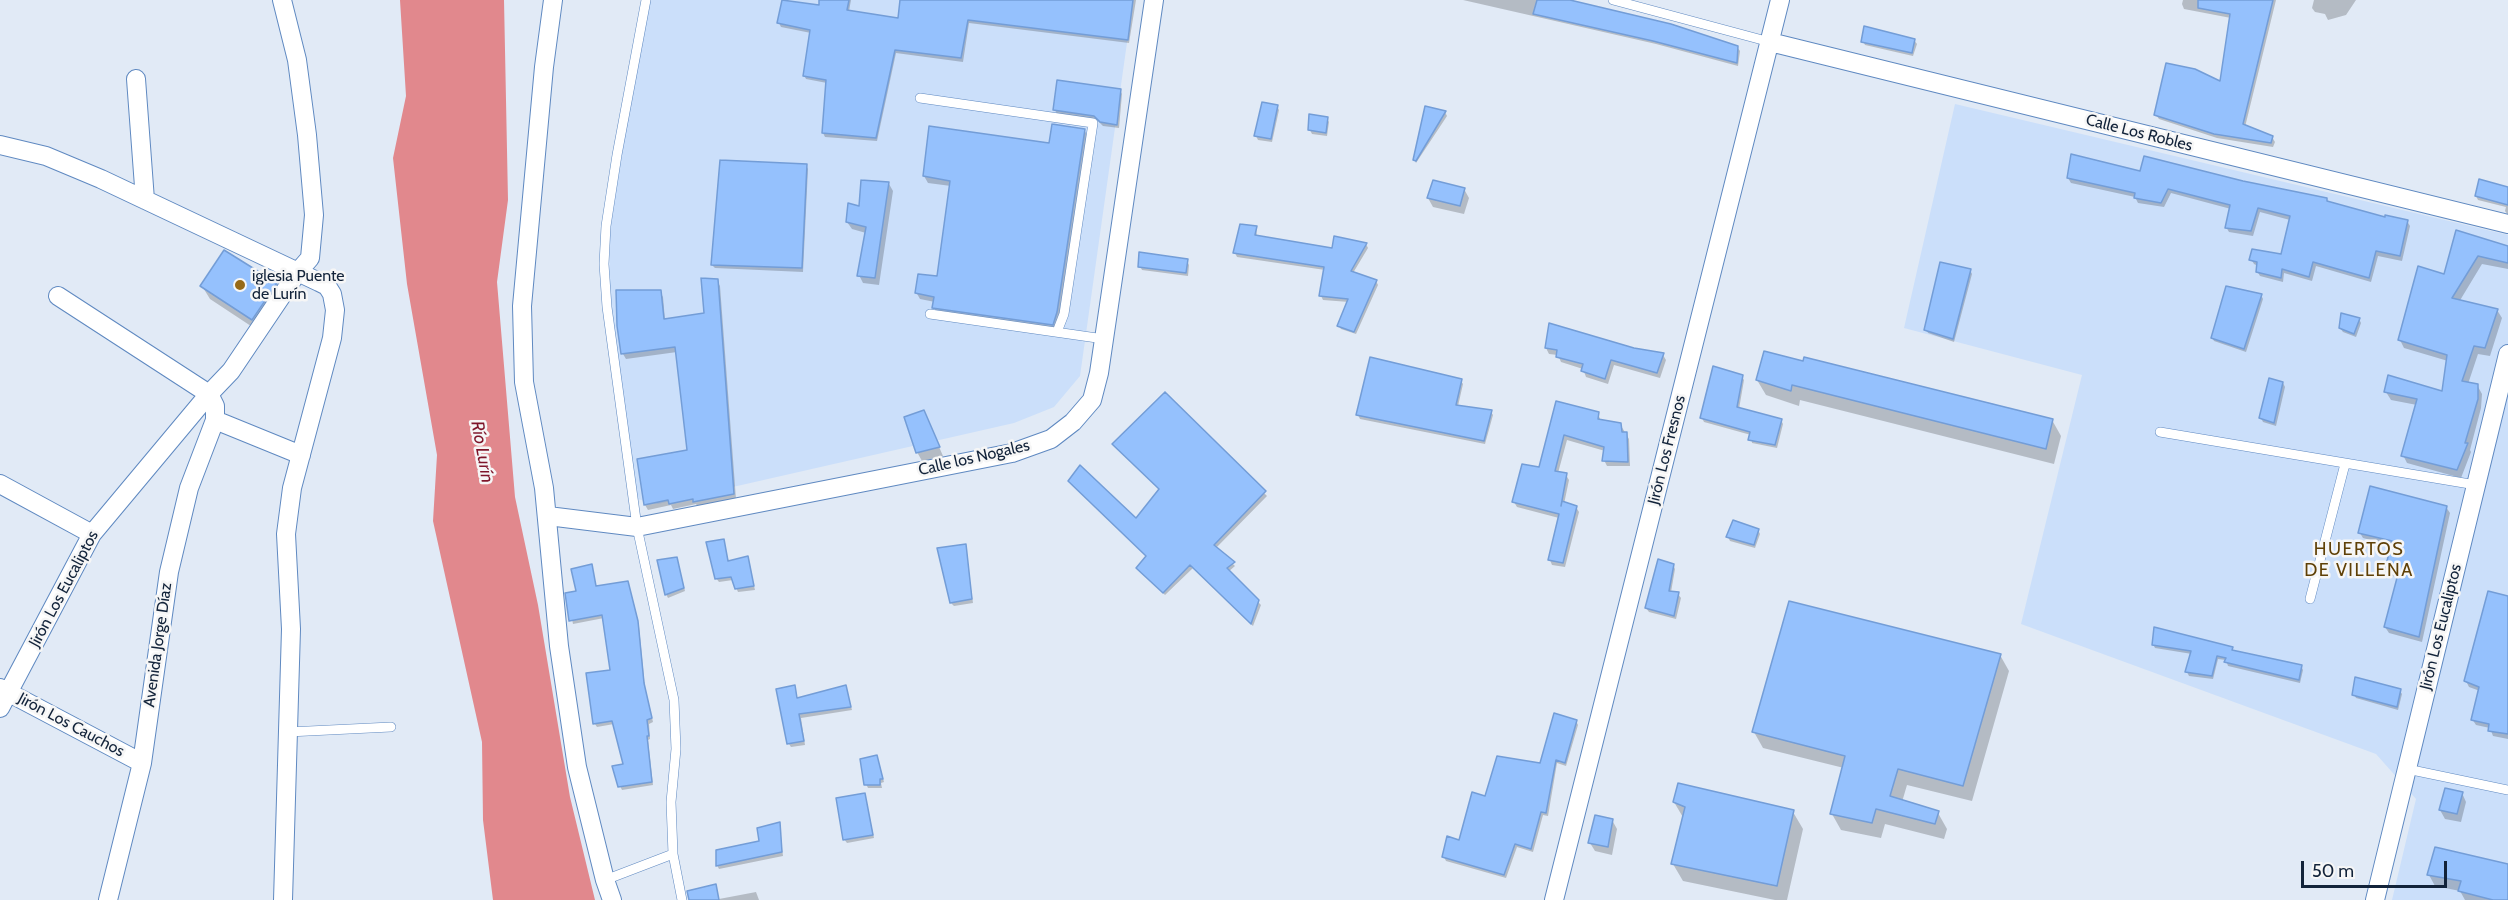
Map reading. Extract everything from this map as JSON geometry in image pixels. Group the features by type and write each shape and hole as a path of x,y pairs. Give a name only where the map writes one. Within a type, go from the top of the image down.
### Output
{"street":[{"name":"Jirón Los Eucaliptos","path":"3,696 92,534 209,394 231,371 297,273 310,258 314,215 308,135 297,60 282,0"},
{"path":"553,0 544,67 522,306 524,382 548,516 559,646 577,767 612,900"},
{"name":"Calle los Nogales","path":"548,516 637,527 1012,453 1051,439 1073,422 1092,400 1104,339 1154,0"},
{"name":"Jirón Los Fresnos","path":"1554,900 1780,0"},
{"name":"Calle Los Robles","path":"1770,42 2508,224"},
{"path":"136,79 145,200"},
{"path":"0,145 46,156 145,200 327,286 332,294 335,310 332,338 292,488 286,534 291,629 283,900"},
{"path":"58,296 209,394 215,406 215,420 301,455"},
{"name":"Jirón Los Eucaliptos","path":"2375,900 2507,359"},
{"name":"Avenida Jorge Díaz","path":"108,900 142,763 169,572 189,488 215,420"},
{"path":"0,484 92,534"},
{"name":"Jirón Los Cauchos","path":"3,696 142,763"}],"lane":[{"path":"646,0 616,155 606,226 604,264 607,307 637,527 674,700 676,749 671,802 673,854 682,900"},
{"path":"1613,0 1770,42"},
{"path":"921,98 1094,123 1064,314 1057,332"},
{"path":"930,314 1104,339"},
{"path":"2160,432 2476,485"},
{"path":"2310,599 2345,464"},
{"path":"288,732 391,727"},
{"path":"2407,770 2508,790"},
{"path":"605,880 673,854"}],"shaded area":[{"path":"646,0 1133,0 1080,376 1054,407 1014,423 658,504 633,498 609,295 610,230"},
{"path":"1955,104 2508,235 2508,900 2392,900 2416,799 2376,754 2021,624 2082,375 1904,328"}],"water":[{"name":"Río Lurín","path":"400,0 504,0 508,200 497,282 515,497 538,605 570,797 595,900 493,900 483,820 482,742 433,521 437,455 407,284 393,158 406,96"}],"building":[{"path":"782,0 819,5 819,0 849,0 847,10 898,18 900,0 1133,0 1128,40 968,20 961,58 895,50 876,138 822,133 826,80 803,76 810,30 777,23"},
{"path":"1537,0 1570,0 1671,24 1738,46 1737,63 1533,14"},
{"path":"2198,0 2273,0 2243,124 2273,136 2271,143 2214,134 2154,115 2166,63 2195,69 2220,81 2230,14 2198,8"},
{"path":"1864,26 1915,39 1912,53 1861,42"},
{"path":"1057,80 1121,89 1117,125 1100,122 1094,116 1053,110"},
{"path":"1262,102 1278,105 1271,139 1254,136"},
{"path":"1425,106 1446,111 1416,161 1413,160"},
{"path":"1309,114 1328,117 1326,133 1308,130"},
{"path":"1052,124 1085,129 1057,312 1053,325 932,308 934,297 915,293 918,274 937,276 950,181 923,176 929,126 1049,143"},
{"path":"2071,154 2140,171 2144,156 2243,181 2327,198 2327,201 2385,217 2385,215 2408,220 2400,256 2376,251 2369,278 2313,262 2309,277 2282,269 2281,278 2256,272 2257,262 2249,260 2252,249 2281,254 2290,216 2258,208 2251,231 2225,228 2230,205 2168,189 2161,203 2134,198 2135,193 2067,178"},
{"path":"720,160 807,164 802,268 711,265"},
{"path":"2479,179 2508,187 2508,205 2475,196"},
{"path":"861,180 889,182 875,278 857,276 866,227 846,222 848,203 859,206"},
{"path":"1433,180 1465,188 1460,206 1427,198"},
{"path":"1240,224 1257,226 1255,235 1332,248 1334,236 1367,243 1351,271 1377,280 1354,332 1337,326 1348,299 1319,296 1324,267 1233,253"},
{"path":"2456,230 2508,246 2508,263 2478,256 2452,298 2498,309 2485,348 2474,346 2462,381 2478,384 2478,399 2465,443 2468,443 2457,470 2401,456 2417,399 2384,392 2388,375 2442,391 2447,355 2398,340 2418,266 2444,274"},
{"name":"iglesia Puente de Lurín","path":"224,250 277,283 252,320 200,286"},
{"path":"1139,252 1188,259 1186,273 1138,267"},
{"path":"1940,262 1971,269 1953,339 1924,330"},
{"path":"701,278 718,279 734,494 693,502 693,499 669,504 668,500 644,505 637,459 687,450 675,347 621,354 617,326 616,290 661,290 664,319 704,313"},
{"path":"2226,286 2262,294 2244,349 2211,338"},
{"path":"2341,313 2360,318 2354,334 2339,328"},
{"path":"1549,323 1634,348 1664,353 1657,373 1611,360 1605,379 1581,371 1583,364 1556,357 1557,350 1545,348"},
{"path":"1764,351 1803,361 1804,357 2053,419 2046,449 1792,385 1791,391 1756,380"},
{"path":"1370,357 1462,379 1456,405 1492,410 1484,441 1356,415"},
{"path":"1713,366 1743,375 1737,407 1782,419 1775,445 1748,440 1750,432 1700,418"},
{"path":"2269,378 2283,382 2274,423 2259,418"},
{"path":"1165,392 1266,491 1214,545 1235,562 1227,568 1259,600 1251,624 1190,565 1163,593 1136,568 1146,556 1068,481 1080,465 1136,518 1159,489 1112,444"},
{"path":"1556,401 1599,412 1598,419 1621,423 1622,432 1627,432 1628,462 1602,461 1604,447 1564,435 1555,471 1567,473 1561,506 1562,501 1577,506 1563,563 1548,560 1559,514 1512,502 1522,464 1539,467"},
{"path":"924,410 940,447 916,453 904,417"},
{"path":"2370,486 2447,506 2419,637 2384,627 2398,574 2385,569 2392,541 2358,533"},
{"path":"1733,520 1759,529 1754,545 1726,537"},
{"path":"724,539 728,561 748,556 754,586 735,589 731,577 715,579 706,542"},
{"path":"966,544 972,599 950,603 937,548"},
{"path":"677,557 684,588 665,595 657,560"},
{"path":"1658,559 1674,564 1669,591 1679,592 1674,616 1645,608"},
{"path":"592,564 596,586 628,581 638,621 644,683 652,718 647,720 649,736 647,736 652,782 618,787 612,766 623,764 612,721 593,724 586,673 610,670 602,615 569,621 565,593 576,591 571,569"},
{"path":"2488,591 2508,596 2508,734 2488,731 2489,724 2471,720 2479,687 2464,681"},
{"path":"1789,601 2001,654 1963,786 1898,769 1890,796 1939,811 1935,824 1876,809 1872,823 1830,814 1845,756 1752,732"},
{"path":"2154,627 2233,647 2232,650 2302,665 2299,680 2224,662 2226,658 2217,656 2212,676 2185,672 2191,651 2152,645"},
{"path":"2355,677 2401,689 2397,707 2352,695"},
{"path":"795,685 797,698 846,685 851,707 799,714 804,741 787,744 776,689"},
{"path":"1554,713 1577,720 1565,763 1556,760 1546,813 1541,812 1531,849 1515,844 1504,875 1442,857 1447,836 1459,840 1472,792 1485,796 1497,756 1540,763"},
{"path":"877,755 883,779 880,779 880,785 864,785 860,759"},
{"path":"1678,783 1794,810 1777,886 1671,864 1685,807 1673,802"},
{"path":"2445,788 2463,792 2457,814 2439,810"},
{"path":"865,793 873,835 843,840 836,798"},
{"path":"1595,815 1613,819 1608,847 1588,843"},
{"path":"780,822 782,852 716,866 716,850 759,841 757,828"},
{"path":"2435,847 2508,864 2508,900 2493,900 2458,891 2461,881 2427,875"},
{"path":"716,884 719,900 689,900 687,891"}],"place":[{"name":"iglesia Puente de Lurín","path":"240,285"}],"district":[{"name":"HUERTOS DE VILLENA","path":"2359,560"}]}
